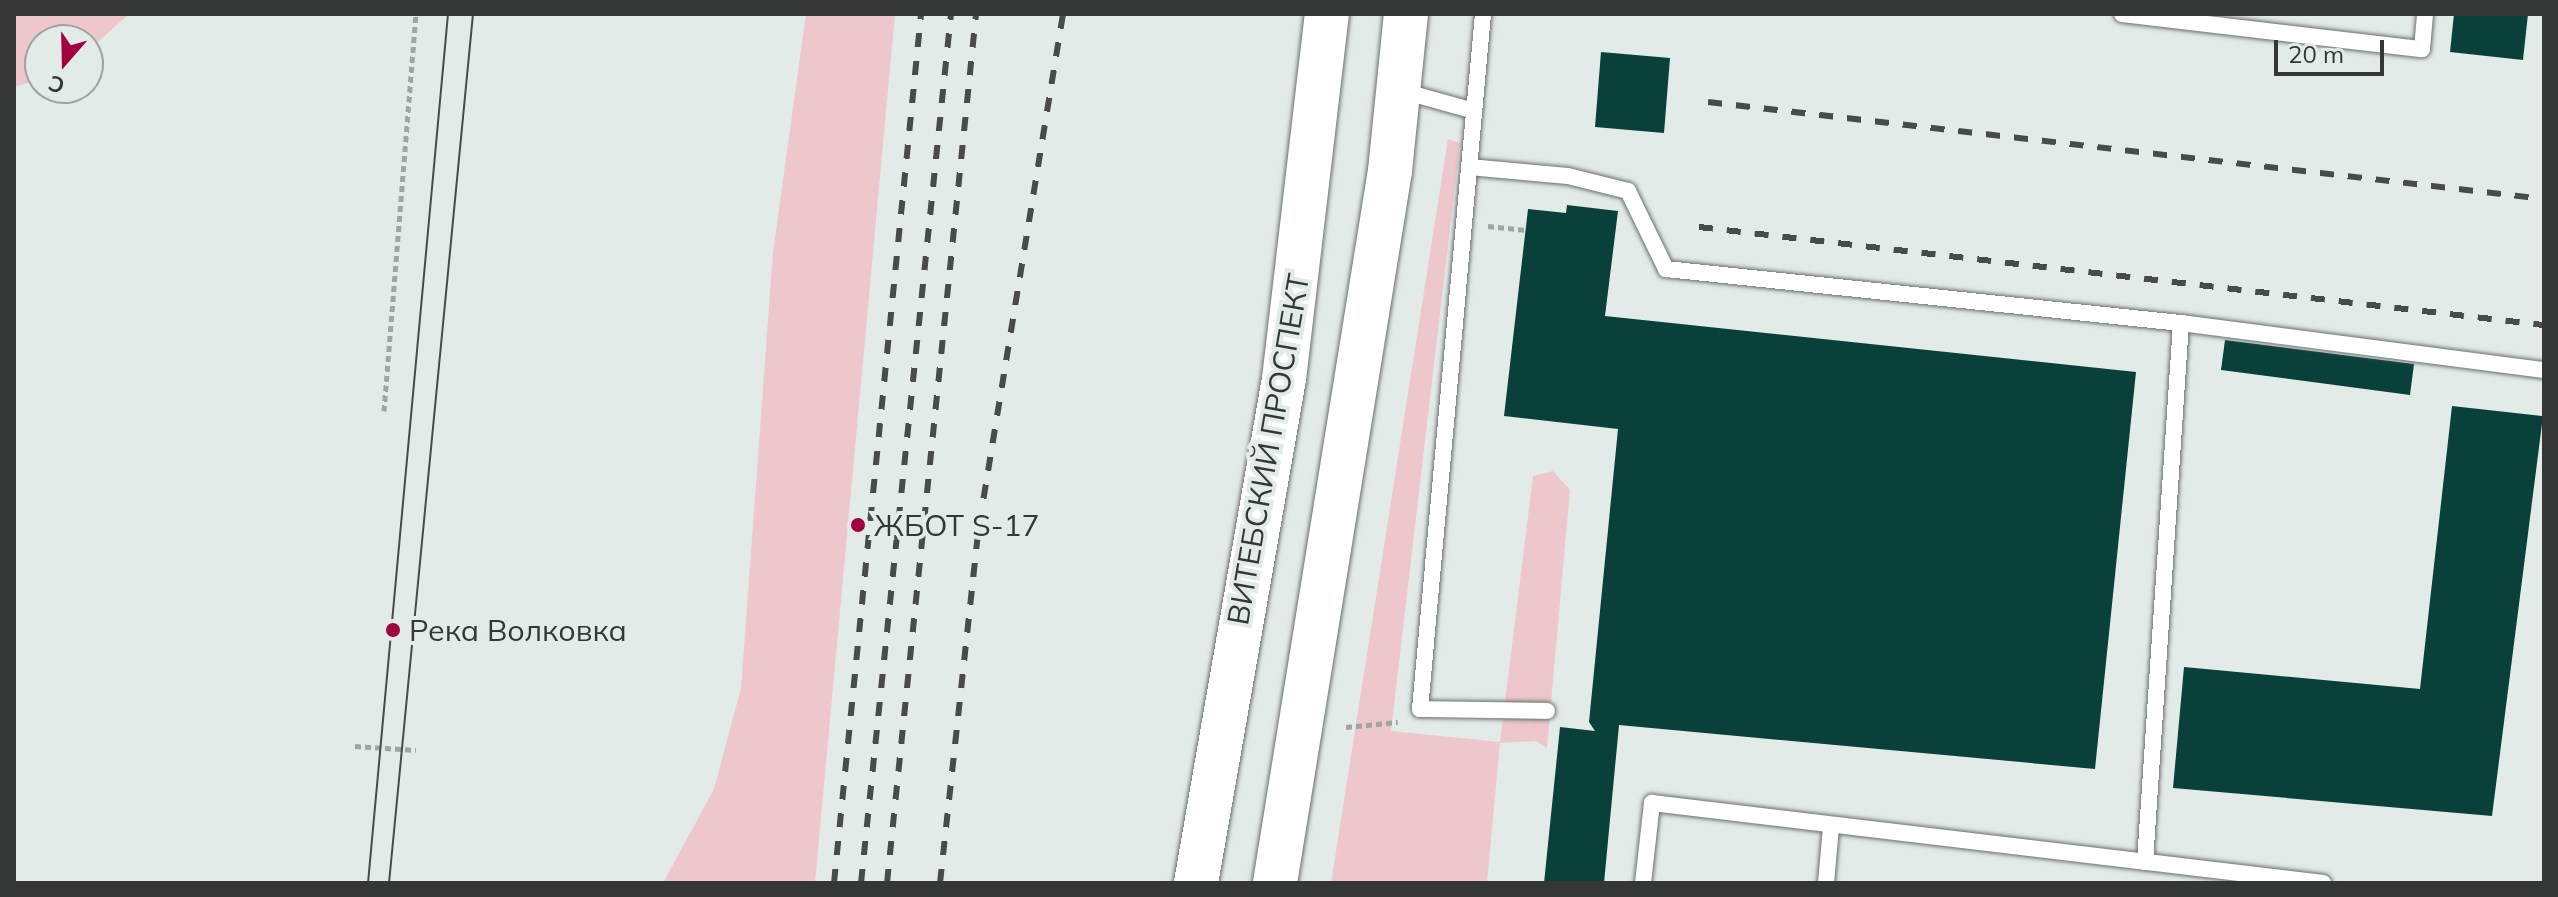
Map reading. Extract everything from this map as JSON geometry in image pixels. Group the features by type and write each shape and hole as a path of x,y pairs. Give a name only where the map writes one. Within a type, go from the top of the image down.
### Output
{"main road":[{"name":"ВИТЕБСКИЙ ПРОСПЕКТ","path":"1196,883 1284,379 1327,14"},
{"path":"1275,883 1399,89 1406,14"}],"lane":[{"path":"1483,14 1420,709 1547,711"},
{"path":"2122,14 2422,49 2425,14"},
{"path":"1399,89 1474,111"},
{"path":"1469,167 1568,176 1628,191 1666,269 2181,323 2544,370"},
{"path":"2145,862 2181,323"},
{"path":"1643,883 1652,803 1831,827 2323,883"},
{"path":"1826,883 1831,827"}],"path":[{"path":"384,411 416,14"},
{"path":"1514,229 1527,230"},
{"path":"1346,727 1391,726"},
{"path":"355,746 416,750"}],"shaded area":[{"path":"14,14 129,14 104,37 104,24 24,24 24,84 14,87"},
{"path":"806,14 895,14 815,883 663,883 714,789 741,688 773,252"},
{"path":"1448,139 1460,143 1391,731 1500,742 1533,476 1553,471 1570,490 1547,748 1536,741 1500,743 1487,883 1331,883"}],"building":[{"path":"2454,14 2528,14 2523,60 2450,52"},
{"path":"1601,52 1670,58 1664,133 1595,127"},
{"path":"1567,205 1618,211 1605,316 2136,372 2095,769 1619,725 1604,883 1544,883 1560,727 1595,731 1589,722 1618,429 1504,416 1528,209 1566,213"},
{"path":"2225,340 2414,364 2410,395 2221,370"},
{"path":"2452,406 2543,416 2492,816 2173,788 2184,667 2420,689"}],"tram line":[{"path":"368,883 448,14"},
{"path":"389,883 473,14"}],"railway":[{"path":"834,883 921,14"},
{"path":"861,883 951,14"},
{"path":"887,883 976,14"},
{"path":"940,883 979,526 1063,14"},
{"path":"1708,102 2544,199"},
{"path":"1699,227 2544,325"}],"place":[{"name":"ЖБОТ S-17","path":"858,525"},
{"name":"Река Волковка","path":"393,630"}]}
